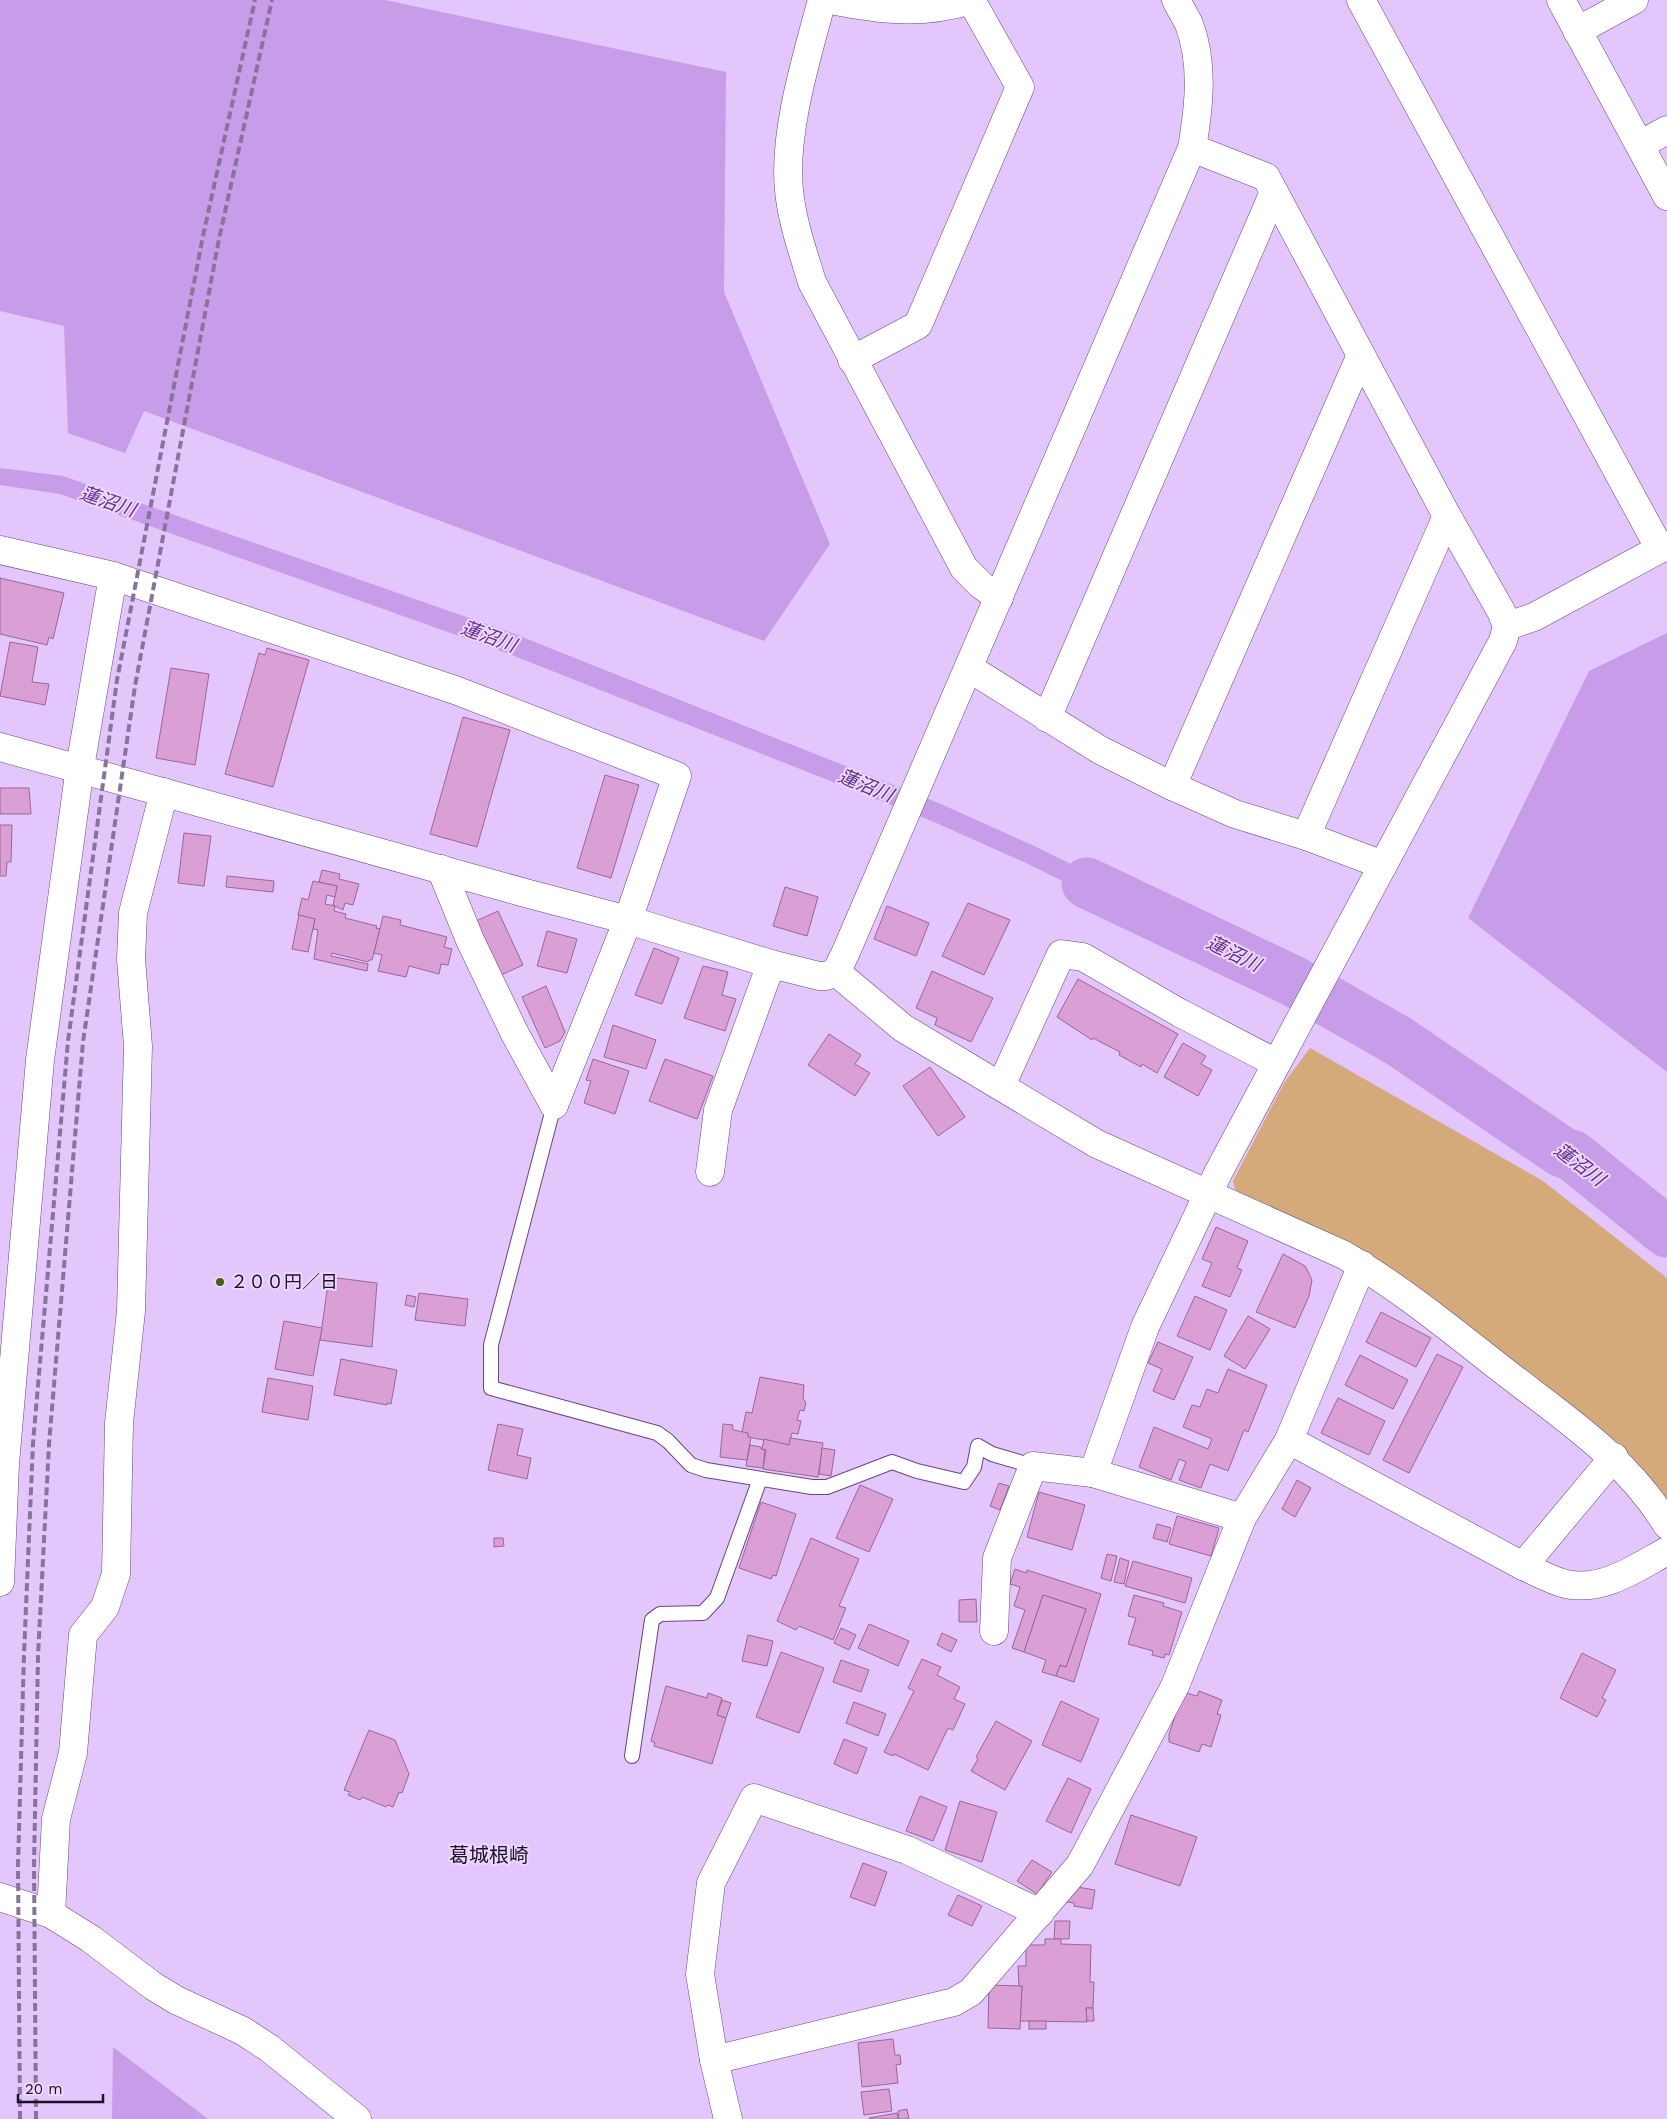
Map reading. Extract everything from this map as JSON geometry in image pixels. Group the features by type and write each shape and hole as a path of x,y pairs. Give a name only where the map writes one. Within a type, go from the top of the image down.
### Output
{"street":[{"path":"822,0 806,62 790,142 789,190 797,234 812,282 964,568 981,585 999,598"},
{"path":"831,0 871,8 915,11 971,0 1020,86 918,325 852,360"},
{"path":"0,746 628,920 771,964 819,976 826,976 836,972 969,668 1192,148 1199,107 1198,64 1189,24 1176,0"},
{"path":"1362,0 1663,547 1534,617 1507,626"},
{"path":"1561,0 1667,196"},
{"path":"1578,31 1634,0"},
{"path":"1640,145 1667,130"},
{"path":"1093,1472 1145,1327 1208,1194 1289,1038 1503,641 1507,626 1501,611 1447,516 1266,177 1192,148"},
{"path":"1047,718 1274,192"},
{"path":"1172,786 1361,354"},
{"path":"1306,836 1447,516"},
{"path":"0,550 113,576 455,690 677,776 628,920 554,1105"},
{"path":"0,1582 5,1464 40,1060 80,767 113,576"},
{"path":"969,668 1100,750 1172,786 1235,814 1306,836 1383,865"},
{"path":"51,1914 56,1820 73,1753 83,1635 105,1607 116,1574 118,1423 131,1311 138,1046 131,959 133,913 164,792"},
{"path":"441,868 470,940 511,1026 554,1105"},
{"path":"1001,1086 1061,954 1083,957 1180,1013 1276,1063"},
{"path":"710,1172 718,1110 771,964"},
{"path":"836,972 903,1028 1097,1144 1344,1255 1362,1265 1454,1332 1614,1457 1654,1504 1667,1525"},
{"path":"714,2060 954,2002 971,1992 1080,1865 1175,1686 1242,1518 1289,1440 1362,1265"},
{"path":"1289,1440 1523,1566 1566,1584 1606,1582 1627,1574 1667,1551"},
{"path":"1523,1566 1614,1457"},
{"path":"994,1631 997,1558 1033,1466 1093,1472 1242,1518"},
{"path":"728,2119 714,2060 700,1974 710,1883 754,1798 907,1850 1040,1913"},
{"path":"0,1897 51,1914 91,1939 153,1986 176,2000 243,2031 263,2044 357,2119"}],"lane":[{"path":"554,1105 491,1345 491,1388 657,1433 668,1441 691,1465 706,1470 812,1488 827,1487 892,1462 917,1471 964,1482 974,1467 978,1446 992,1454 1033,1466"},
{"path":"632,1756 652,1620 660,1614 702,1613 717,1598 760,1479"}],"shaded area":[{"path":"1310,1048 1543,1181 1667,1278 1667,1500 1620,1444 1364,1250 1236,1193 1233,1181 1284,1083"}],"water":[{"path":"0,0 385,0 726,72 724,292 830,544 764,641 144,411 125,453 68,433 64,326 0,311"},
{"path":"0,468 63,476 512,633 941,804 1034,846 1155,905 1146,922 1026,863 934,822 504,652 60,494 0,485"},
{"path":"1667,633 1667,1072 1468,918 1589,671"},
{"path":"113,2047 208,2119 112,2119"}],"building":[{"path":"0,578 64,593 53,639 49,637 47,645 0,634"},
{"path":"10,642 38,647 32,682 49,684 45,705 0,696"},
{"path":"267,648 309,660 273,787 225,774 259,653 265,655"},
{"path":"171,668 209,674 195,765 156,758"},
{"path":"463,717 510,730 477,847 430,834"},
{"path":"605,775 639,785 611,878 577,868"},
{"path":"0,788 29,788 31,814 0,814"},
{"path":"0,825 12,825 11,862 7,862 6,876 0,876"},
{"path":"184,833 211,836 204,886 178,883"},
{"path":"322,870 340,874 339,879 359,884 353,905 345,903 343,910 333,905 337,886 319,882"},
{"path":"227,876 274,881 273,892 226,887"},
{"path":"313,881 337,886 335,897 327,895 325,904 335,906 334,911 346,914 345,918 377,926 376,928 380,929 372,960 368,962 332,953 331,956 368,964 367,971 314,959 318,930 313,929 315,919 298,915 302,898 308,900"},
{"path":"785,887 818,897 807,936 773,926"},
{"path":"968,903 1010,920 984,975 942,956"},
{"path":"887,906 929,923 916,956 874,939"},
{"path":"498,911 523,965 501,975 476,921"},
{"path":"299,915 315,919 308,952 292,949"},
{"path":"383,916 401,920 400,925 447,937 444,947 452,949 448,965 441,964 439,974 409,966 406,977 378,971 382,955 374,953"},
{"path":"547,931 577,939 567,973 537,966"},
{"path":"654,948 679,958 662,1004 635,995"},
{"path":"703,966 728,972 722,995 736,999 725,1031 684,1018"},
{"path":"932,971 993,998 971,1042 935,1025 937,1018 916,1008"},
{"path":"1078,979 1178,1034 1157,1073 1142,1064 1141,1067 1119,1055 1120,1052 1093,1038 1092,1040 1057,1017"},
{"path":"546,986 565,1032 560,1041 545,1048 522,997"},
{"path":"613,1025 656,1040 646,1069 604,1057"},
{"path":"829,1034 861,1055 855,1064 870,1073 855,1096 808,1065"},
{"path":"1183,1043 1206,1056 1201,1064 1212,1070 1198,1096 1164,1077"},
{"path":"593,1059 629,1071 615,1114 584,1103 591,1081 586,1080"},
{"path":"665,1059 713,1076 697,1119 649,1101"},
{"path":"930,1067 965,1117 938,1136 903,1086"},
{"path":"1216,1227 1248,1241 1237,1268 1242,1270 1230,1297 1202,1286 1212,1263 1202,1259"},
{"path":"1283,1254 1305,1266 1312,1280 1309,1296 1295,1328 1256,1312"},
{"path":"329,1277 377,1283 372,1347 320,1340"},
{"path":"419,1293 468,1299 465,1326 415,1320"},
{"path":"407,1295 416,1297 414,1307 405,1305"},
{"path":"1195,1296 1227,1310 1210,1350 1177,1336"},
{"path":"1381,1312 1431,1338 1416,1367 1366,1342"},
{"path":"1248,1316 1270,1329 1245,1369 1224,1356"},
{"path":"284,1321 322,1328 313,1376 275,1369"},
{"path":"1158,1342 1193,1357 1174,1400 1153,1391 1162,1369 1148,1363"},
{"path":"1437,1354 1463,1367 1409,1473 1383,1460"},
{"path":"1360,1355 1408,1380 1393,1409 1345,1385"},
{"path":"341,1359 397,1370 391,1404 387,1403 387,1405 334,1395"},
{"path":"1228,1369 1267,1385 1248,1432 1244,1430 1228,1471 1210,1464 1201,1488 1179,1480 1186,1462 1179,1459 1171,1480 1139,1467 1154,1427 1208,1449 1212,1439 1183,1427 1192,1405 1200,1407 1207,1389 1218,1393"},
{"path":"760,1377 804,1385 803,1399 806,1402 804,1411 800,1410 797,1420 801,1421 798,1434 792,1433 789,1445 748,1437 748,1433 742,1432 746,1412 752,1413"},
{"path":"268,1378 313,1386 308,1420 262,1412"},
{"path":"1338,1398 1385,1421 1369,1455 1321,1433"},
{"path":"498,1424 523,1429 517,1455 531,1458 527,1479 488,1470"},
{"path":"723,1424 733,1425 732,1429 748,1433 748,1437 751,1437 747,1460 720,1457"},
{"path":"790,1438 823,1443 818,1477 763,1469 766,1450 762,1449 764,1439 789,1445"},
{"path":"750,1445 761,1447 761,1449 765,1450 763,1468 746,1466"},
{"path":"822,1448 835,1450 831,1476 819,1474"},
{"path":"1297,1480 1311,1488 1295,1517 1282,1509"},
{"path":"999,1483 1009,1486 1000,1510 990,1506"},
{"path":"860,1485 893,1499 869,1552 836,1538"},
{"path":"1039,1492 1085,1505 1072,1550 1027,1537"},
{"path":"761,1502 796,1514 776,1576 773,1575 771,1579 739,1568"},
{"path":"1177,1516 1219,1528 1211,1556 1169,1544"},
{"path":"1157,1524 1171,1528 1167,1542 1153,1538"},
{"path":"494,1538 503,1538 504,1546 494,1547"},
{"path":"811,1538 859,1559 839,1606 846,1608 833,1640 799,1626 796,1630 777,1621"},
{"path":"1107,1554 1117,1556 1111,1581 1101,1578"},
{"path":"1120,1558 1129,1561 1124,1584 1114,1582"},
{"path":"1133,1561 1192,1578 1185,1603 1125,1586"},
{"path":"1015,1569 1026,1573 1027,1570 1101,1594 1074,1682 1056,1676 1060,1665 1066,1667 1086,1609 1043,1595 1024,1652 1012,1648 1025,1610 1014,1606 1020,1587 1010,1584"},
{"path":"1043,1595 1086,1609 1066,1667 1060,1665 1056,1676 1042,1672 1046,1660 1024,1652"},
{"path":"1134,1595 1164,1603 1163,1606 1182,1612 1169,1655 1165,1654 1164,1658 1152,1655 1153,1651 1128,1644 1136,1618 1128,1616"},
{"path":"976,1599 977,1622 959,1622 959,1600"},
{"path":"869,1624 909,1641 898,1666 858,1648"},
{"path":"841,1628 856,1635 849,1650 834,1643"},
{"path":"942,1633 957,1640 951,1652 937,1645"},
{"path":"748,1635 773,1641 767,1666 742,1661"},
{"path":"781,1652 824,1668 799,1733 756,1717"},
{"path":"1582,1653 1616,1670 1602,1698 1606,1700 1597,1717 1560,1698"},
{"path":"922,1659 941,1667 937,1675 960,1687 954,1699 965,1704 953,1730 948,1728 928,1770 894,1754 893,1756 884,1752 914,1691 908,1688"},
{"path":"841,1660 869,1670 861,1692 833,1682"},
{"path":"666,1686 707,1698 708,1693 722,1698 717,1715 726,1718 712,1764 654,1746 655,1743 651,1741"},
{"path":"1199,1691 1222,1700 1217,1714 1221,1715 1211,1747 1202,1744 1199,1752 1169,1742 1169,1734 1183,1692 1197,1696"},
{"path":"722,1700 731,1703 726,1718 717,1715"},
{"path":"1061,1701 1099,1719 1081,1762 1042,1745"},
{"path":"854,1702 886,1714 878,1736 846,1723"},
{"path":"996,1721 1032,1741 1005,1790 971,1771 978,1759 976,1757"},
{"path":"369,1730 395,1740 409,1774 402,1793 399,1792 393,1807 388,1805 386,1807 362,1797 360,1800 348,1795 350,1792 344,1790"},
{"path":"844,1739 867,1748 857,1774 834,1764"},
{"path":"1068,1778 1091,1789 1071,1833 1046,1821"},
{"path":"920,1796 947,1807 933,1841 906,1831"},
{"path":"960,1801 997,1812 982,1862 945,1850"},
{"path":"1131,1815 1197,1837 1180,1886 1115,1864"},
{"path":"1032,1860 1052,1872 1037,1894 1017,1881"},
{"path":"863,1863 887,1872 875,1906 850,1897"},
{"path":"1077,1887 1095,1890 1092,1909 1074,1906 1074,1903 1062,1901 1072,1889 1077,1890"},
{"path":"958,1895 982,1906 972,1926 948,1915"},
{"path":"1055,1921 1070,1921 1069,1939 1054,1939"},
{"path":"1045,1939 1061,1939 1061,1944 1091,1945 1090,1982 1094,1982 1093,2008 1086,2008 1087,2022 1020,2021 1022,1986 1019,1986 1018,1966 1026,1966 1026,1945 1045,1945"},
{"path":"989,1985 1022,1986 1020,2029 988,2028"},
{"path":"1086,2008 1093,2008 1094,2021 1087,2021"},
{"path":"1029,2021 1046,2021 1046,2029 1029,2029"},
{"path":"893,2039 895,2055 900,2055 901,2064 896,2065 898,2083 862,2087 858,2043"},
{"path":"889,2089 892,2111 864,2115 861,2092"},
{"path":"907,2109 909,2119 899,2119 898,2111"},
{"path":"897,2113 898,2119 869,2118"}],"waterway":[{"name":"蓮沼川","path":"1087,883 1293,981 1397,1040 1562,1152 1573,1156 1667,1232"}],"railway":[{"path":"20,2119 18,1866 24,1654 33,1443 68,1041 117,680 203,236 255,0"},
{"path":"36,2119 34,1866 38,1656 49,1444 83,1042 135,686 219,239 272,0"}],"place":[{"name":"２００円／日","path":"220,1282"}],"district":[{"name":"葛城根崎","path":"489,1855"}]}
